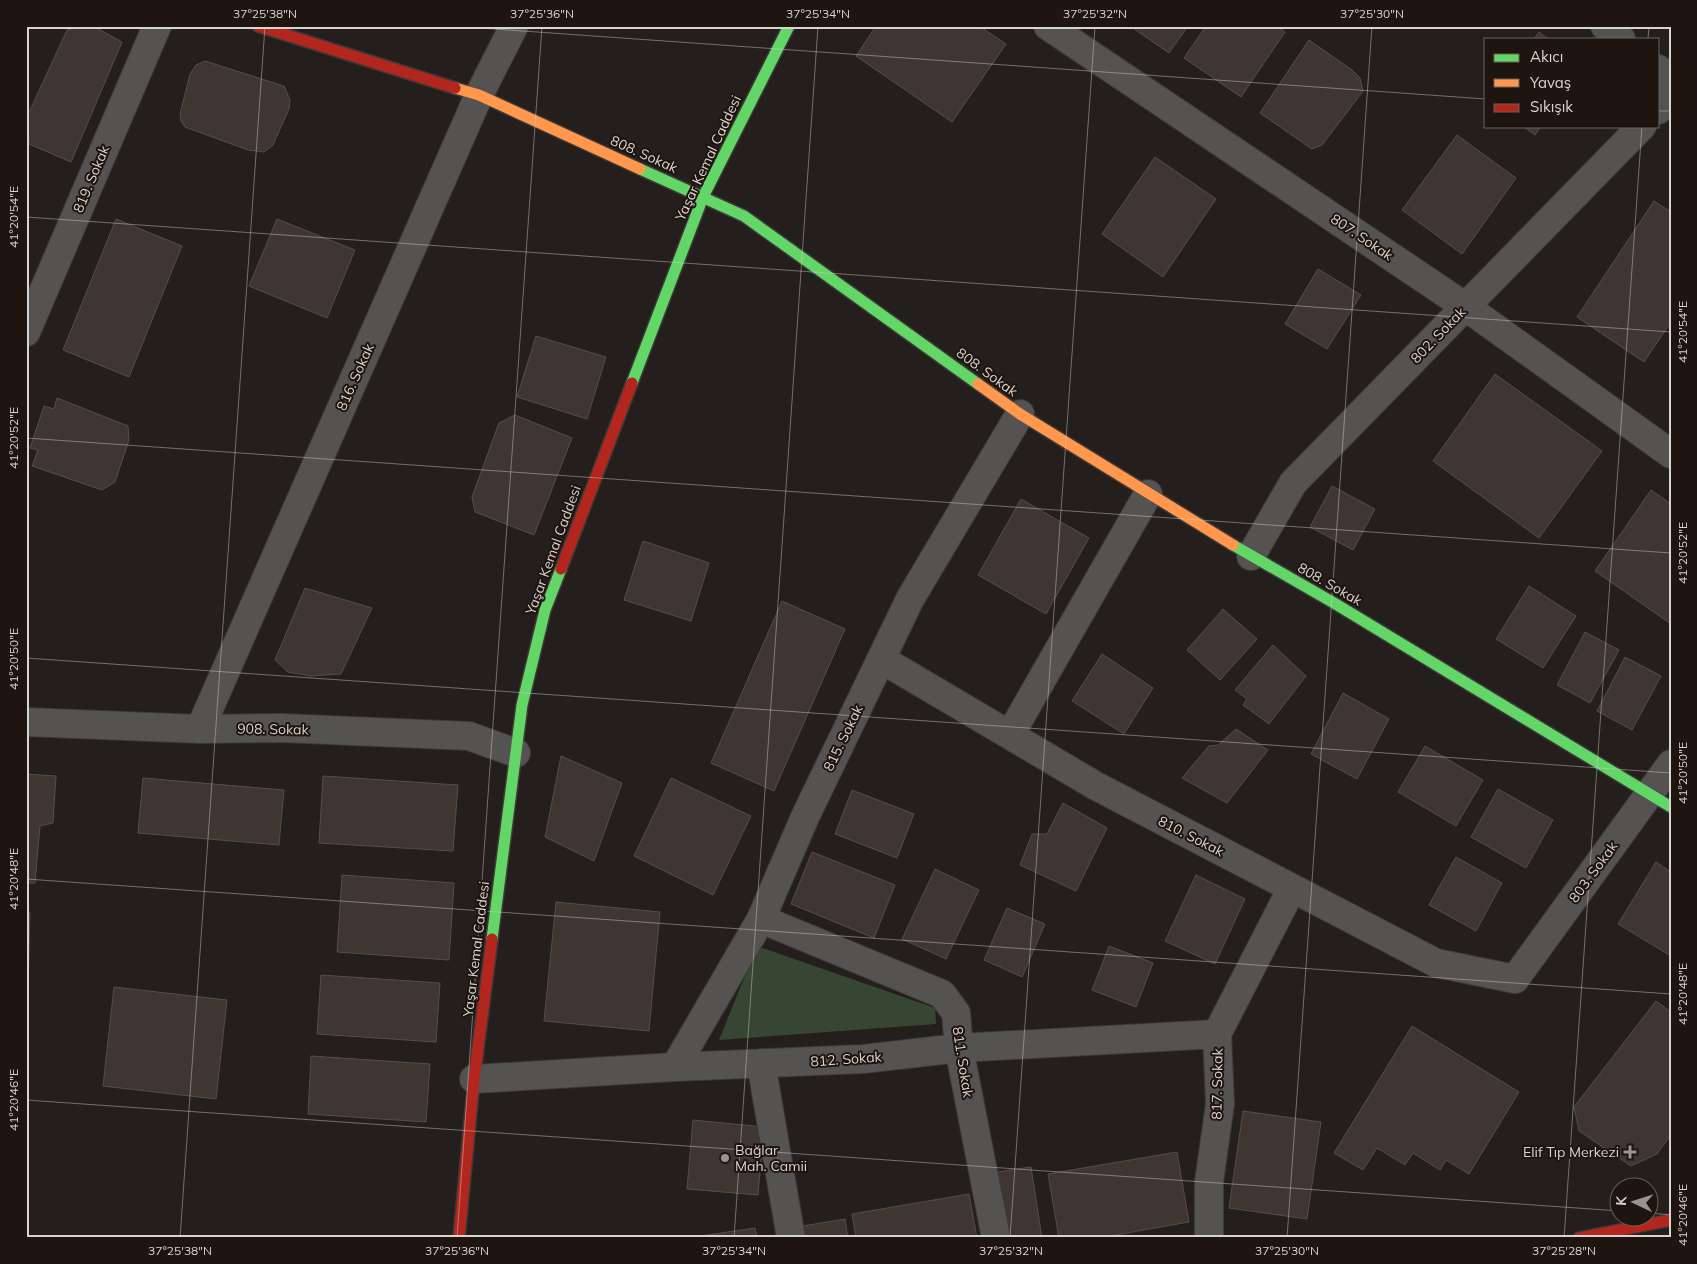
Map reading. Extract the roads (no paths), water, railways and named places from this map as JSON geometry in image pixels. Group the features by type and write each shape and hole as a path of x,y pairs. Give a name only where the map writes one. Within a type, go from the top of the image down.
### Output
{"street":[{"name":"819. Sokak","path":"26,332 157,26"},
{"name":"808. Sokak","path":"258,26 480,95 744,216 1020,414 1148,494 1334,603 1660,800"},
{"name":"816. Sokak","path":"200,729 480,95 514,26"},
{"name":"Yaşar Kemal Caddesi","path":"459,1238 474,1079 522,705 545,610 704,197 788,26"},
{"name":"807. Sokak","path":"1048,26 1466,307 1671,454"},
{"path":"1605,26 1619,38"},
{"path":"1660,72 1671,80"},
{"path":"1660,108 1671,97"},
{"name":"802. Sokak","path":"1251,556 1293,483 1640,128"},
{"name":"815. Sokak","path":"676,1067 760,919 804,817 910,599 1020,414"},
{"path":"1010,735 1148,494"},
{"name":"810. Sokak","path":"881,659 1096,786 1436,963 1515,979"},
{"name":"908. Sokak","path":"26,722 200,729 282,728 469,736 516,753"},
{"name":"803. Sokak","path":"1515,979 1660,800 1671,764"},
{"name":"817. Sokak","path":"1209,1238 1209,1182 1220,1104 1217,1034 1292,888"},
{"name":"811. Sokak","path":"760,919 942,994 956,1013 959,1048 996,1238"},
{"name":"812. Sokak","path":"474,1079 676,1067 863,1059 959,1048 1217,1034"},
{"path":"761,1063 791,1238"},
{"path":"1579,1238 1671,1220"}],"place":[{"name":"Elif Tıp Merkezi","path":"1630,1152"},
{"name":"Bağlar Mah. Camii","path":"725,1158"}]}
